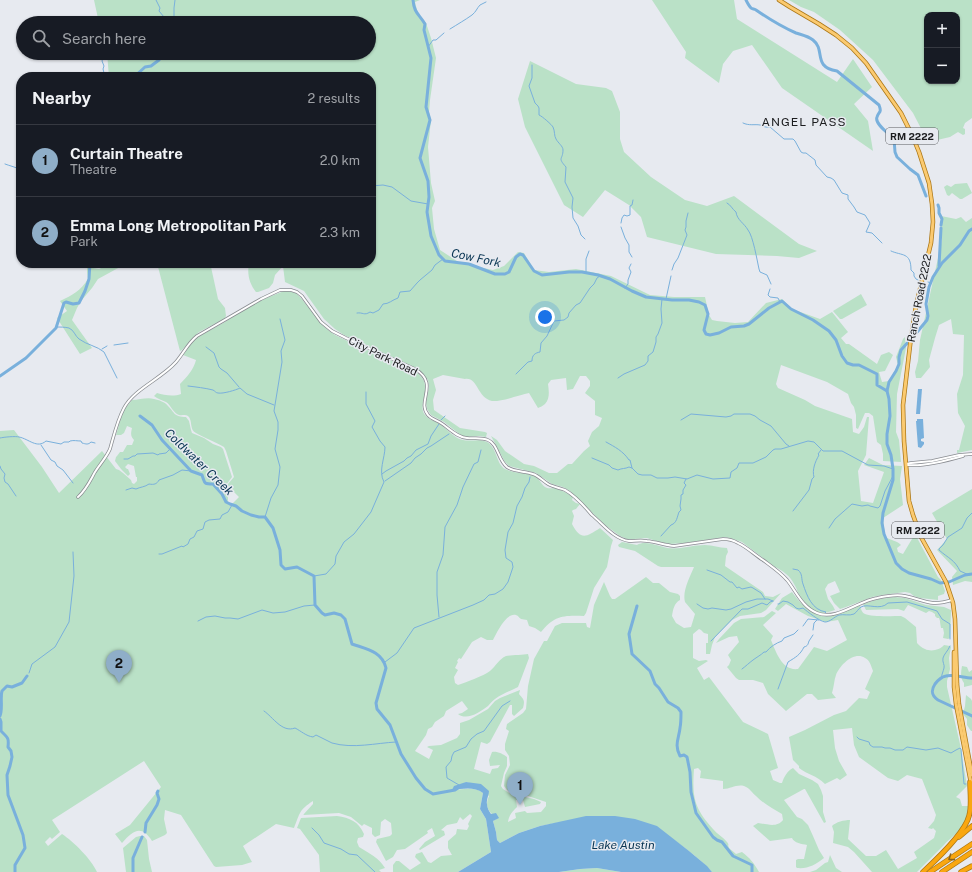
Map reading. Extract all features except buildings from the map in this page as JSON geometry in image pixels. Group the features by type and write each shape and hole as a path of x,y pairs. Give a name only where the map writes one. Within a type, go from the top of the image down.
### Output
{"highway":[{"path":"950,845 962,831 969,816 970,782"},
{"path":"923,872 950,845 972,826"},
{"path":"930,872 972,844"},
{"path":"942,872 972,852"},
{"path":"961,872 972,866"}],"main road":[{"name":"Ranch Road 2222","path":"779,0 828,29 852,48 866,63 901,113 912,135 927,174 931,192 933,222 930,245 916,306 911,337 903,406 903,432 910,501 913,516 921,536 944,576 952,600 955,618 955,683"},
{"path":"955,683 955,688 958,691 958,704"},
{"path":"955,683 972,788"},
{"path":"960,719 972,775"}],"street":[{"name":"City Park Road","path":"78,497 86,490 107,455 121,414 124,407 130,400 171,368 197,336 254,302 276,292 288,290 294,291 302,296 322,322 332,331 419,372 427,384 424,405 425,411 430,417 462,438 483,438 489,440 507,467 534,474 548,484 568,492 621,539 629,541 646,541 674,546 723,539 736,542 781,574 806,606 823,615 835,614 868,600 888,596 900,595 932,603 942,603 952,600"},
{"path":"906,464 932,463 972,454"}],"green space":[{"path":"94,0 420,0 415,2 418,14 426,23 436,58 430,100 429,112 431,120 428,147 431,183 435,201 432,208 434,229 440,250 460,263 493,270 504,266 518,252 524,253 534,270 549,272 576,269 611,276 650,295 705,297 709,315 712,320 717,321 735,323 748,322 766,303 782,299 792,309 820,319 832,312 848,332 841,338 846,344 849,344 877,364 881,355 889,352 893,355 885,371 879,372 882,382 889,381 898,365 896,357 905,337 906,348 897,394 896,432 899,440 901,462 883,461 881,445 877,442 873,416 869,413 865,413 858,429 856,428 856,415 848,394 827,382 781,365 776,384 778,388 815,406 852,419 853,432 859,434 864,427 867,417 869,417 866,455 858,471 861,501 873,503 884,472 864,465 869,458 883,465 902,466 900,479 903,505 883,518 885,537 900,544 901,545 897,548 898,552 903,554 915,534 941,580 945,591 944,594 938,596 938,600 920,598 905,592 882,595 872,597 840,609 830,596 840,592 835,581 828,584 825,589 828,599 835,610 822,613 815,611 805,603 798,593 793,581 786,574 742,542 725,537 669,544 647,538 627,539 620,536 605,525 570,491 552,484 536,473 509,466 505,462 491,436 497,440 505,451 524,464 534,466 549,473 557,473 568,464 572,464 590,446 588,441 592,432 599,426 602,418 595,415 595,401 585,393 590,386 590,381 586,376 580,376 573,389 567,390 566,378 551,380 548,384 548,400 544,405 538,408 529,393 492,401 483,396 473,381 469,379 443,375 433,379 436,390 433,400 434,410 460,428 487,433 486,437 462,436 444,422 431,415 427,409 426,403 429,387 428,380 418,369 344,335 324,319 304,291 285,282 283,268 376,268 376,72 109,72 108,60 376,60 376,16 97,16"},
{"path":"652,0 734,0 737,19 837,82 853,59 872,87 854,104 868,121 873,151 782,88 752,45 733,51 723,64 719,83 685,58 686,52"},
{"path":"789,0 972,0 972,118 965,123 963,128 965,129 965,134 963,135 958,132 950,137 928,142 913,113 873,60 840,30 814,12"},
{"path":"530,61 576,84 606,88 612,91 620,112 620,139 624,152 651,177 685,200 707,206 734,196 799,244 817,251 799,258 716,254 647,237 641,217 629,205 605,190 583,217 564,205 525,127 518,99"},
{"path":"967,183 972,193 962,199 952,193 949,196 947,195 944,187 947,185 951,187 955,184"},
{"path":"941,216 956,219 961,217 966,222 972,218 972,450 957,453 965,426 958,413 957,394 963,375 964,335 953,334 951,319 939,325 929,360 930,367 921,378 916,378 915,372 918,361 920,340 942,240"},
{"path":"87,268 118,268 98,279 77,308 72,320 92,348 80,354 57,318 67,311 60,301 69,297 82,287 88,279"},
{"path":"158,268 211,268 218,299 225,308 226,316 224,319 199,332 180,351"},
{"path":"248,268 281,268 275,275 273,283 269,288 258,292 256,292 252,285"},
{"path":"284,291 296,293 320,322 335,335 419,374 425,384 422,406 424,414 428,418 437,422 459,439 481,440 487,442 493,448 502,467 505,469 532,475 546,488 554,488 573,497 572,500 580,504 572,511 574,516 572,524 578,533 584,536 591,534 600,528 613,540 607,567 594,588 584,616 565,616 550,623 541,632 529,626 527,620 521,619 516,615 512,615 505,620 493,640 487,640 481,637 472,642 461,659 459,658 457,661 458,662 455,668 458,670 454,677 455,683 458,685 483,675 490,671 501,659 506,656 528,654 529,658 518,687 498,697 481,711 465,717 458,714 468,709 462,701 446,711 444,716 428,729 426,735 415,751 429,759 433,750 427,747 441,745 457,738 460,734 460,723 469,720 488,709 500,698 520,690 519,694 524,702 523,708 514,716 512,714 512,705 510,705 490,742 487,744 481,742 474,769 490,774 492,769 498,768 500,765 490,766 489,760 492,752 498,752 507,757 507,766 501,786 503,789 511,794 541,802 540,804 525,807 523,800 516,800 517,807 509,817 508,822 516,818 515,813 525,811 527,813 541,812 546,806 546,802 512,792 507,790 504,786 505,775 510,765 509,756 505,750 505,744 509,731 506,729 507,724 523,713 526,709 528,686 534,659 544,641 547,641 555,626 562,623 586,623 587,627 590,628 594,605 604,582 610,596 612,599 615,599 646,577 653,583 659,583 670,592 680,596 680,600 673,609 672,616 676,623 684,628 691,627 695,614 685,602 684,598 687,584 694,567 661,567 635,551 619,547 618,545 622,542 637,545 648,543 667,548 711,545 727,548 728,552 725,566 763,592 765,596 773,597 781,593 766,610 761,613 740,616 732,620 715,637 710,654 706,654 708,634 699,629 693,634 693,658 699,661 708,661 697,668 704,680 709,677 743,722 768,734 778,768 770,771 773,780 782,783 786,774 793,768 799,774 818,784 823,796 823,812 826,822 824,823 805,789 784,800 797,817 802,819 808,825 824,858 811,866 797,868 796,860 804,859 807,845 796,842 792,838 770,841 753,826 758,823 772,825 778,824 783,820 782,814 762,801 744,786 723,789 723,781 700,778 701,771 698,768 694,769 693,787 696,802 702,815 715,831 727,842 729,848 736,854 742,852 745,854 752,861 759,872 712,872 694,855 674,840 561,822 540,826 519,833 500,843 497,840 493,821 498,818 490,812 487,806 489,796 470,783 466,782 452,790 472,789 483,793 480,809 486,819 491,852 458,872 393,872 393,865 396,861 399,861 410,870 421,863 415,857 416,854 422,852 428,862 431,863 441,856 452,855 448,848 448,841 456,834 457,829 467,830 472,816 470,814 463,820 460,817 457,823 447,825 441,830 444,831 445,835 420,850 419,849 425,842 435,836 432,828 427,831 428,833 405,849 397,850 393,857 386,861 376,842 377,839 390,836 392,834 391,823 385,819 381,822 380,835 375,837 372,834 372,828 364,824 362,826 351,817 339,813 303,815 313,804 313,801 300,812 294,828 276,824 243,846 252,862 242,865 216,867 181,815 165,810 164,819 167,833 152,841 144,832 141,831 133,833 122,843 115,834 130,825 161,787 144,761 52,820 60,832 52,839 50,837 45,842 48,846 62,834 82,851 97,872 0,872 0,431 14,430 42,467 59,493 102,451 116,469 123,473 134,484 137,481 137,477 134,466 128,464 125,467 128,469 130,474 128,476 115,461 120,452 123,452 127,445 132,445 134,440 131,436 132,428 127,426 124,433 121,435 116,435 123,411 132,400 151,398 162,401 175,414 186,417 189,421 192,433 223,449 232,477 226,485 228,489 228,502 231,504 239,497 228,486 234,477 224,447 194,432 188,416 177,414 168,403 154,396 157,393 172,396 181,394 180,384 194,367 196,360 183,355 196,338 225,322 249,306"},
{"path":"861,294 867,305 842,319 840,319 833,311"},
{"path":"972,489 972,582 965,581 953,585 952,577 957,571 937,550 947,539 932,513"},
{"path":"792,592 806,608 818,615 831,616 860,605 861,610 868,615 901,616 905,618 916,627 917,643 924,649 935,650 944,645 951,647 947,687 960,744 967,786 956,797 960,799 962,806 968,806 967,814 965,822 961,828 917,872 872,872 848,847 833,843 834,832 832,826 845,820 850,820 848,839 866,856 876,856 886,850 898,869 917,858 914,852 934,838 936,831 933,828 928,828 934,821 936,815 922,779 907,775 898,781 888,778 859,757 854,745 852,728 833,730 835,748 839,761 847,775 840,780 837,778 825,784 799,768 793,760 789,737 834,715 846,711 859,698 867,699 870,692 865,689 873,671 868,660 861,656 856,656 844,663 835,677 832,693 836,698 818,700 812,694 807,694 786,711 768,694 763,683 753,680 739,680 727,667 731,660 728,655 739,642 737,636 729,637 716,643 734,623 741,619 764,617 772,611 776,613 763,625 773,636 771,640 780,660 792,669 798,669 814,647 827,651 847,640 838,620 826,622 808,616 786,604 778,611 775,609 782,598"},
{"path":"895,597 905,598 926,605 944,607 951,610 950,638 943,638 943,628 941,628 939,618 937,618 932,612 929,611 926,613 908,605 904,611 898,609 866,610 863,604 879,599"},
{"path":"962,666 967,667 969,672 972,670 972,685 964,687 961,675"},
{"path":"966,695 972,701 972,731 967,725 967,719 963,714"},
{"path":"337,816 350,819 359,826 364,834 363,837 358,838 357,842 359,847 374,856 383,864 385,868 379,870 381,872 320,872 319,855 300,829 297,828 301,818"},
{"path":"144,836 147,840 152,872 126,872 123,848 136,837"},
{"path":"830,855 836,868 842,872 810,872 828,862"},
{"path":"597,868 621,872 559,872 580,869"}],"water":[{"path":"918,389 922,389 920,414 916,414"},
{"path":"917,419 923,419 924,438 921,439 921,441 924,442 924,444 921,448 918,447"},
{"name":"Lake Austin","path":"466,782 481,784 489,791 487,807 491,814 496,813 499,818 493,821 497,840 500,843 519,833 540,826 586,816 615,816 635,819 657,826 707,866 712,872 621,872 597,868 559,872 458,872 491,852 486,819 480,809 483,793 476,789 452,790 454,786"}],"waterway":[{"path":"156,0 160,8 159,11 163,16"},
{"path":"174,16 175,0"},
{"name":"Cow Fork","path":"413,0 416,11 425,24 424,30 431,58 426,107 430,120 420,158 428,181 429,197 427,212 431,236 439,255 445,261 469,264 495,274 505,274 509,272 516,257 520,254 523,255 534,271 542,275 582,272 610,279 646,297 699,302 705,305 708,314 704,330 706,334 710,335 719,333 731,327 749,324 769,308 782,301 791,309 813,320 829,331 836,340 842,356 847,363 859,365 877,374 877,385 887,391"},
{"path":"746,0 751,8 771,20 813,40 819,48 820,58 825,66 829,69 837,71 879,105 880,111 877,117 878,123 894,139 897,157 918,175 926,196"},
{"path":"450,29 475,13 480,5 486,2"},
{"path":"428,47 433,40 436,40 444,33"},
{"path":"102,60 104,72"},
{"path":"140,72 145,67 151,66 159,60"},
{"path":"532,65 532,78 529,86 535,103 539,108 539,115 553,127 555,138 563,149 561,160 566,167 565,182 573,198 573,218 581,235 585,239"},
{"path":"743,123 770,127 784,139 793,139 801,152 806,153 815,160 816,165 827,177 834,180 842,193 848,195 848,199 857,212 865,215 870,223 866,232 872,233 882,243"},
{"path":"5,164 16,168"},
{"path":"376,186 392,187 411,201 428,204"},
{"path":"621,223 624,215 630,215 630,206 632,205 633,200"},
{"path":"727,203 736,212 750,233 760,272 767,275 771,284"},
{"path":"938,205 939,213 942,219 941,225"},
{"path":"672,270 687,235 685,230 688,213"},
{"path":"621,227 629,245 629,252 632,257"},
{"path":"939,266 941,228"},
{"path":"972,229 960,245 942,263 933,277 929,287 926,304 928,316 927,320 901,350 899,364 889,382 887,391 890,416 887,444 891,455 893,480 883,513 882,523 884,534 896,563 909,573 940,583 949,582 965,575 972,574"},
{"path":"586,273 586,259 589,251"},
{"path":"891,251 908,257 911,264 911,270 918,280"},
{"path":"357,313 373,313 379,310 383,304 398,298 400,292 410,291 432,270 435,265 443,259"},
{"path":"625,288 628,284 631,272 629,268 631,264"},
{"path":"0,376 26,358 56,328 64,303 79,303 89,279 90,268"},
{"path":"516,374 528,362 532,361 534,355 540,352 541,343 547,336 554,321 564,320 568,317 569,313 576,305 580,303 597,278 600,276"},
{"path":"666,299 671,276"},
{"path":"770,289 768,295 770,297 778,298 780,302"},
{"path":"618,378 645,365 648,361 648,356 653,352 656,337 662,323 662,299"},
{"path":"265,517 271,498 278,485 280,467 275,449 278,422 274,411 282,362 281,351 285,340 280,319"},
{"path":"56,327 69,328 79,339 104,352 117,378"},
{"path":"114,345 128,343"},
{"path":"102,349 107,346"},
{"path":"206,347 214,353 219,367 227,373 239,387"},
{"path":"188,386 210,389 217,393 229,392 240,388 247,394 274,405"},
{"path":"314,576 326,574 335,564 336,556 344,542 354,534 371,512 384,482 382,478 382,469 385,447 372,427 375,421 366,404 366,392"},
{"path":"681,420 691,414 726,417 734,414 750,414 771,426 789,446"},
{"name":"Coldwater Creek","path":"140,416 152,425 162,440 191,471 202,475 206,483 213,484 222,494 226,502 251,515 265,517 273,528 280,550 281,565 285,569 297,567 314,576 315,605 325,615 334,613 341,615 345,619 352,644 368,649 377,654 384,662 386,668 376,703 377,709 390,725 401,754 416,778 425,789 433,794 455,790 458,788"},
{"path":"441,420 445,416"},
{"path":"382,474 404,461 416,450 428,444 431,436 439,424"},
{"path":"385,481 411,463 427,448 449,434"},
{"path":"0,438 17,437 36,444 46,441 61,444 70,441 81,441 82,443 86,444 91,442 95,443"},
{"path":"592,458 618,470 629,467 638,474 651,475 657,478 675,477 687,479 697,475 713,479 730,478 731,472 737,468 739,463 753,463 766,457 775,449 781,449 808,441 814,442 823,451 842,451 868,465 884,466 893,469"},
{"path":"606,442 624,454 630,460 632,468"},
{"path":"41,445 51,460 63,470 73,483"},
{"path":"124,459 128,459 137,454 153,453 158,455 166,453 170,449"},
{"path":"439,617 437,572 443,555 445,527 457,505 463,487 474,464 478,462 481,450"},
{"path":"793,511 809,490 814,477 814,466 821,450"},
{"path":"0,466 5,474 5,482 16,496"},
{"path":"126,490 132,488 136,489 149,484 155,484 159,480 182,470 191,471"},
{"path":"829,528 835,519 852,504 862,506 868,505 878,508 893,476"},
{"path":"385,662 397,653 414,628 473,605 484,600 489,595 495,594 503,589 508,582 513,567 512,562 506,558 505,550 508,532 513,523 517,506 530,477"},
{"path":"661,536 674,523 681,510 681,495 683,494 683,490 686,485 684,483 686,479"},
{"path":"159,554 182,546 183,547 188,544 190,539 194,537 197,531 203,529 205,522 220,519 222,515 228,512 232,505"},
{"path":"969,575 960,571 954,562 939,549 948,537 962,528 967,518 972,513"},
{"path":"29,673 32,664 55,647 69,622 74,576 73,552"},
{"path":"793,569 798,570 801,573 802,582 808,598 817,608 826,612 825,613"},
{"path":"707,570 721,575 732,582 737,588 739,587 742,589 751,587 761,593 765,599"},
{"path":"697,604 703,608 726,610 757,599 768,599 773,601"},
{"path":"711,641 742,609 748,609 762,603 767,605 773,601"},
{"path":"778,604 783,601 788,602 796,608 803,608 825,622 839,615 854,614 864,606 878,607 888,603 907,602 937,611 942,619 950,624 950,639"},
{"path":"198,621 206,617 215,616 238,619 262,610 273,613 285,612 304,606 315,605"},
{"path":"637,606 629,634 632,654 650,671 655,684 668,702 678,708 681,712 681,724 677,748 680,756 684,755 687,757 690,772 691,792 696,813 713,837 722,842 733,856 752,865 752,872"},
{"path":"803,626 808,619 819,620"},
{"path":"813,630 814,623 817,620"},
{"path":"742,669 766,652 773,645 794,634 798,630"},
{"path":"778,689 788,662 796,657 804,647 808,645 813,635"},
{"path":"941,678 944,667 943,658 950,646"},
{"path":"972,678 952,675 944,676 936,683 932,690 934,696 938,700 972,716"},
{"path":"0,716 2,691 7,686 12,687 22,683 27,676"},
{"path":"459,785 447,778 446,767 451,761 454,752 466,747 471,739 484,731 502,706 510,701"},
{"path":"264,711 278,724 286,728 295,728 308,736 313,737 316,735 332,743 340,745 356,746 396,742"},
{"path":"0,719 1,731 8,738 8,747 11,751 12,757 7,775 8,795 23,835 25,848 15,865 15,872"},
{"path":"857,737 869,742 873,747 890,748 895,750 903,750 907,747 926,750 938,748 951,753 960,748 964,784 966,784"},
{"path":"145,832 146,823 159,799 157,793 158,791"},
{"path":"312,828 324,843 341,849 349,854 357,855 375,872"},
{"path":"133,872 133,858 142,837"}],"place":[{"name":"Emma Long Metropolitan Park","path":"119,683"},
{"name":"Curtain Theatre","path":"520,805"}],"district":[{"name":"ANGEL PASS","path":"804,122"}]}
